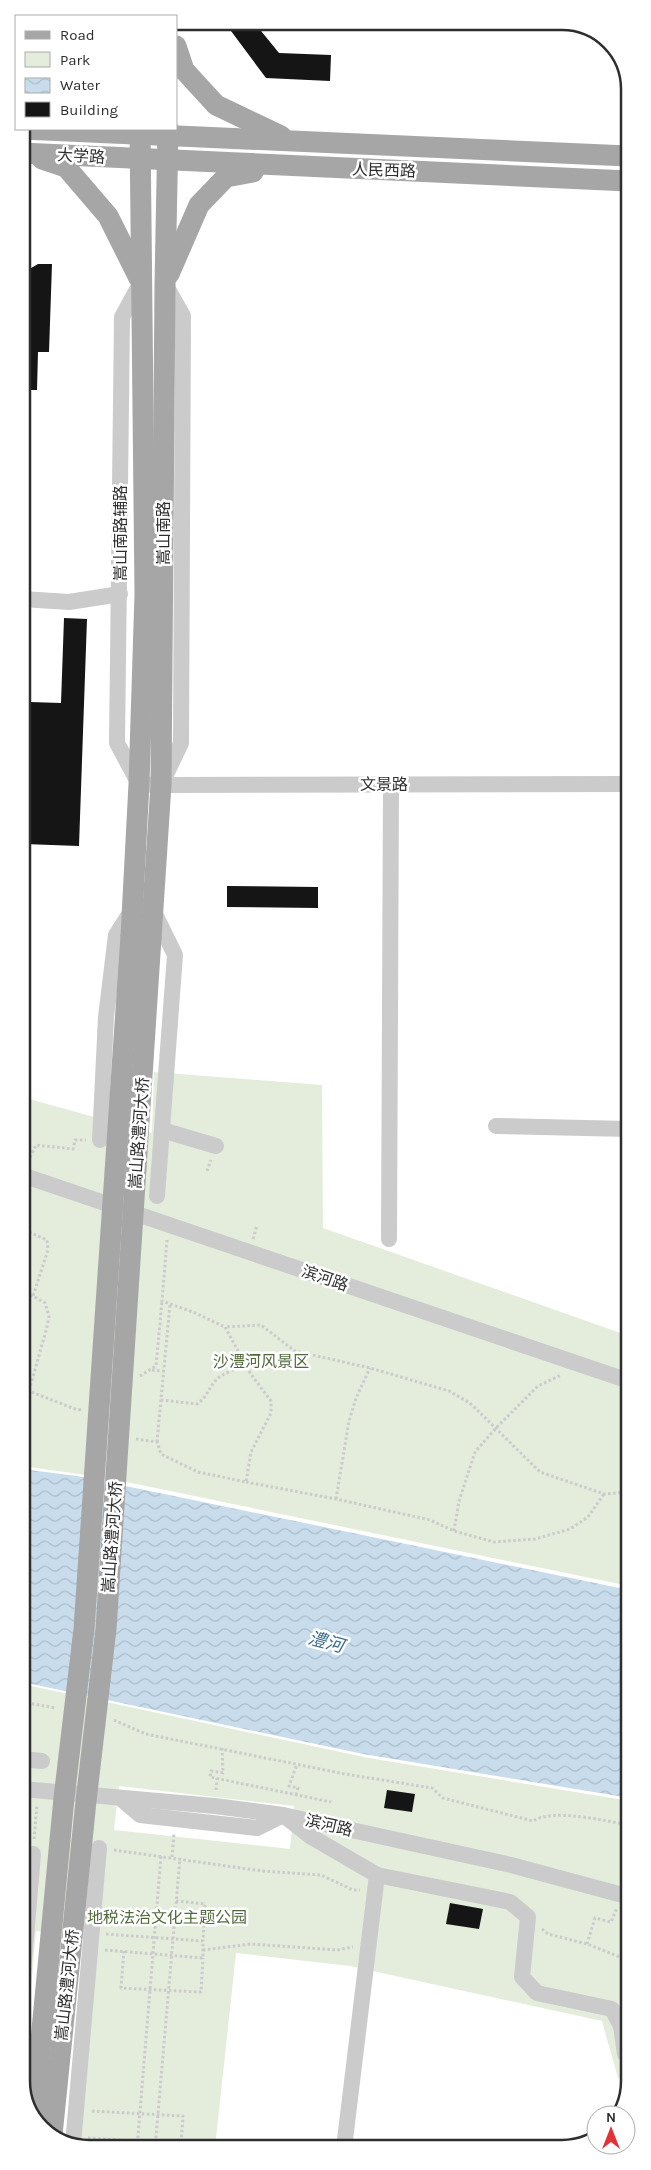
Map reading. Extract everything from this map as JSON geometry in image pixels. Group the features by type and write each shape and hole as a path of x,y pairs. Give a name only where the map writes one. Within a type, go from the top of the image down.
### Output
{"main road":[{"path":"178,52 184,70 216,106 290,140"},
{"name":"大学路","path":"82,130 140,131"},
{"name":"人民西路","path":"140,131 621,156"},
{"name":"嵩山南路","path":"140,131 145,594 140,784 133,909 141,937"},
{"name":"嵩山南路","path":"141,937 154,912 162,785 165,284 168,131"},
{"name":"大学路","path":"30,153 140,160"},
{"path":"30,156 66,167 108,216 142,282"},
{"name":"人民西路","path":"140,160 621,181"},
{"path":"165,284 199,205 226,177 284,166"},
{"name":"嵩山路澧河大桥","path":"35,2104 64,1798 84,1629 141,937"},
{"name":"嵩山路澧河大桥","path":"53,2127 87,1791 106,1629 141,937"}],"street":[{"name":"嵩山南路辅路","path":"140,784 117,742 122,317 142,282"},
{"path":"30,600 69,602 120,594"},
{"name":"文景路","path":"140,784 621,784"},
{"path":"389,1239 391,784"},
{"path":"100,1140 106,1017 116,935 133,909"},
{"path":"154,912 175,955 158,1196"},
{"path":"496,1126 621,1129"},
{"path":"162,1130 216,1146"},
{"name":"滨河路","path":"30,1178 621,1378"},
{"path":"30,1760 42,1762"},
{"name":"滨河路","path":"30,1789 283,1815 511,1865 621,1894"},
{"path":"120,1798 140,1815 257,1828 283,1815 376,1882 510,1902 528,1918 522,1977 537,1993 612,2009 621,2026"},
{"path":"73,2138 99,1848"},
{"path":"30,1886 33,1854"},
{"path":"345,2140 376,1882"}],"path":[{"path":"36,1145 73,1149 75,1140 100,1140"},
{"path":"138,1384 139,1376 156,1366 168,1225"},
{"path":"30,1232 47,1240 48,1250 33,1296"},
{"path":"30,1294 45,1303 49,1316 30,1387"},
{"path":"162,1301 193,1312 225,1328 261,1325 294,1351 370,1368 448,1391 470,1403 540,1472 604,1494 621,1493"},
{"path":"170,1304 157,1442 162,1454 198,1472 336,1499 430,1520 454,1531 494,1542 535,1539 570,1529 588,1517 604,1494"},
{"path":"225,1328 262,1391 271,1401 271,1413 251,1452 246,1482"},
{"path":"161,1400 197,1404 206,1397 217,1377 232,1372 245,1364"},
{"path":"454,1531 459,1501 475,1452 538,1386 583,1365"},
{"path":"336,1499 349,1421 356,1398 370,1368"},
{"path":"149,1370 164,1370"},
{"path":"30,1391 75,1409 92,1412"},
{"path":"135,1432 134,1439 157,1442"},
{"path":"30,1703 62,1709"},
{"path":"106,1718 146,1734 345,1774 432,1788 443,1798 533,1821 542,1815 588,1817 621,1823"},
{"path":"222,1748 223,1773 211,1770 210,1777 331,1802"},
{"path":"296,1764 289,1786 298,1788 296,1795"},
{"path":"33,1854 39,1790"},
{"path":"172,1857 176,1819"},
{"path":"99,1848 262,1871 321,1875 353,1890 376,1882"},
{"path":"138,2140 161,1856"},
{"path":"156,2140 180,1858"},
{"path":"124,1951 121,1988 201,1992 205,1904 176,1901"},
{"path":"587,1944 595,1918 611,1922 621,1904"},
{"path":"528,1918 548,1934 587,1944 621,1957"},
{"path":"91,1941 154,1937 203,1941"},
{"path":"91,1941 124,1951 203,1958"},
{"path":"203,1950 251,1944 337,1950 368,1944"},
{"path":"76,2110 183,2116 181,2140"}],"green space":[{"name":"沙澧河风景区","path":"154,1072 322,1085 323,1228 621,1333 621,1584 107,1478 30,1467 30,1099 152,1133"},
{"name":"地税法治文化主题公园","path":"30,1686 369,1758 621,1800 621,2078 618,2078 602,2021 350,1966 236,1953 216,2140 85,2140 67,2136 87,1935 36,1931 30,2000","holes":["119,1786 294,1806 290,1849 114,1830"]}],"water":[{"name":"澧河","path":"30,1470 77,1476 621,1588 621,1797 363,1754 30,1684"}],"building":[{"path":"260,30 279,53 331,55 330,81 266,78 231,31"},
{"path":"38,264 52,264 49,352 38,352 37,390 30,390 30,269"},
{"path":"64,618 87,619 79,846 30,844 30,702 61,703"},
{"path":"227,886 318,887 318,908 227,907"},
{"path":"387,1790 415,1794 412,1812 384,1808"},
{"path":"450,1903 483,1909 479,1929 446,1924"}]}
